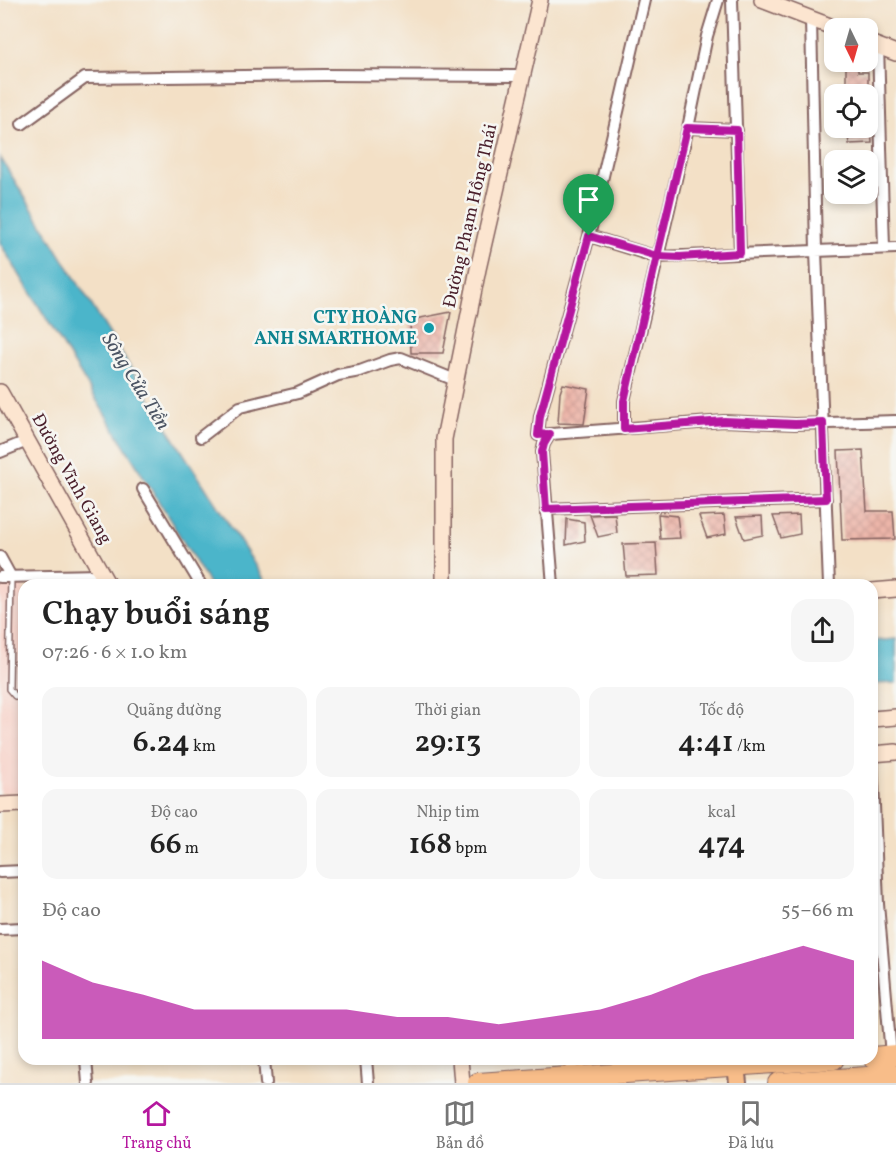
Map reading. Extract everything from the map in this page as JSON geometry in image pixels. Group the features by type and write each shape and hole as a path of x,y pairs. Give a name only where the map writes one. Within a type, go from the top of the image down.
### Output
{"highway":[{"path":"478,1083 572,1068 736,1069 775,1065"},
{"path":"778,1083 896,1075"}],"main road":[{"name":"Đường Phạm Hồng Thái","path":"445,579 444,439 455,380 540,0"},
{"path":"762,0 824,24"},
{"path":"878,46 896,53"},
{"name":"Đường Vĩnh Giang","path":"0,392 103,579"},
{"path":"878,590 896,589"},
{"path":"878,718 896,717"},
{"path":"878,754 896,752"},
{"path":"0,805 18,804"},
{"path":"460,1065 462,1083"}],"street":[{"path":"644,0 589,236 540,416 538,435 724,421 795,424 896,421"},
{"path":"624,429 624,401 707,36 718,0"},
{"path":"732,0 740,253"},
{"path":"811,19 816,251 829,579"},
{"path":"875,72 884,248"},
{"path":"22,124 85,78 324,75 523,76"},
{"path":"687,128 737,130"},
{"path":"589,236 657,256 680,257 896,248"},
{"path":"201,437 240,407 298,393 338,375 360,371 390,360 400,358 455,380"},
{"path":"550,434 542,452 552,579"},
{"path":"0,452 27,441"},
{"path":"143,489 197,579"},
{"path":"546,509 826,499"},
{"path":"0,557 6,577 71,579"},
{"path":"0,872 18,871"},
{"path":"878,925 886,1056"},
{"path":"0,929 18,928"},
{"path":"86,1065 88,1083"},
{"path":"264,1065 266,1083"},
{"path":"366,1065 368,1083"}],"lane":[{"path":"6,577 9,689 18,697"}],"shaded area":[{"path":"0,585 18,586 18,792 0,793"}],"water":[{"name":"Sông Cửa Tiền","path":"0,157 180,448 264,579 206,579 0,243"},
{"path":"896,639 896,683 878,684 878,640"}],"building":[{"path":"846,72 868,72 868,84 846,84"},
{"path":"848,138 872,138 872,143 849,144"},
{"name":"CTY HOÀNG ANH SMARTHOME","path":"451,312 443,353 411,353 410,320"},
{"path":"563,384 589,389 584,424 558,423 560,393"},
{"path":"863,450 867,511 893,511 895,539 842,540 838,451"},
{"path":"615,514 617,533 598,537 590,515"},
{"path":"658,514 677,516 680,538 660,539"},
{"path":"724,515 726,534 707,538 699,516"},
{"path":"799,515 800,534 781,538 773,516"},
{"path":"762,516 763,535 744,539 736,517"},
{"path":"567,519 584,522 585,541 566,545"},
{"path":"656,543 658,575 626,576 623,544"}],"place":[{"name":"CTY HOÀNG ANH SMARTHOME","path":"429,328"}],"route":[{"path":"589,236 540,416 538,435 550,434 542,452 546,509 826,499 823,423 724,421 624,429 624,401 657,256 680,257 740,253 737,130 687,128 657,256 603,238 589,236"}]}
